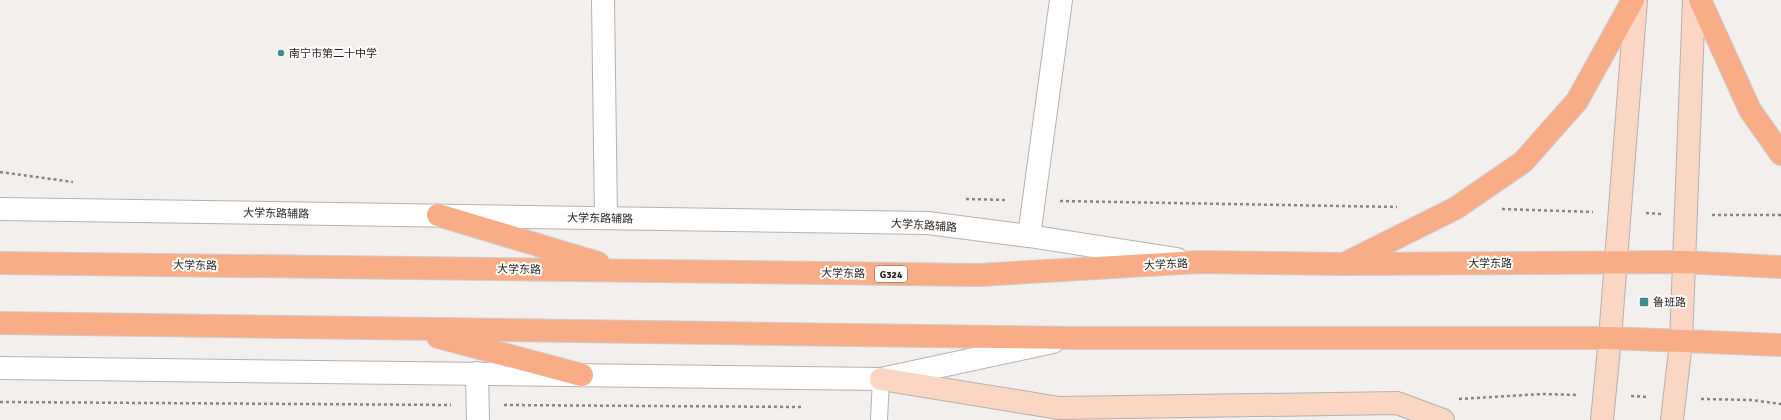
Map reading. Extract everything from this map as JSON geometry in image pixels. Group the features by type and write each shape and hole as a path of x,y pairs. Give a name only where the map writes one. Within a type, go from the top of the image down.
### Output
{"main road":[{"path":"1602,420 1616,262 1635,0"},
{"path":"1344,264 1456,208 1523,162 1577,101 1635,0"},
{"path":"1672,420 1681,342 1694,0"},
{"path":"1700,0 1750,110 1781,154"},
{"path":"438,215 622,271"},
{"name":"大学东路","path":"0,263 979,275 1198,262 1344,264 1684,262 1781,267"},
{"path":"0,323 1074,338 1610,338 1781,345"},
{"path":"404,329 582,375"},
{"path":"881,379 1059,408 1397,403 1443,420"}],"street":[{"path":"603,0 606,218"},
{"path":"1029,236 1061,0"},
{"name":"大学东路辅路","path":"0,209 928,223 1029,236 1198,262"},
{"path":"0,368 881,379 1074,338"},
{"path":"477,373 478,412"}],"lane":[{"path":"879,420 881,379"}],"path":[{"path":"0,402 478,412 809,407"}],"place":[{"name":"南宁市第二十中学","path":"281,53"},
{"name":"鲁班路","path":"1644,302"}]}
